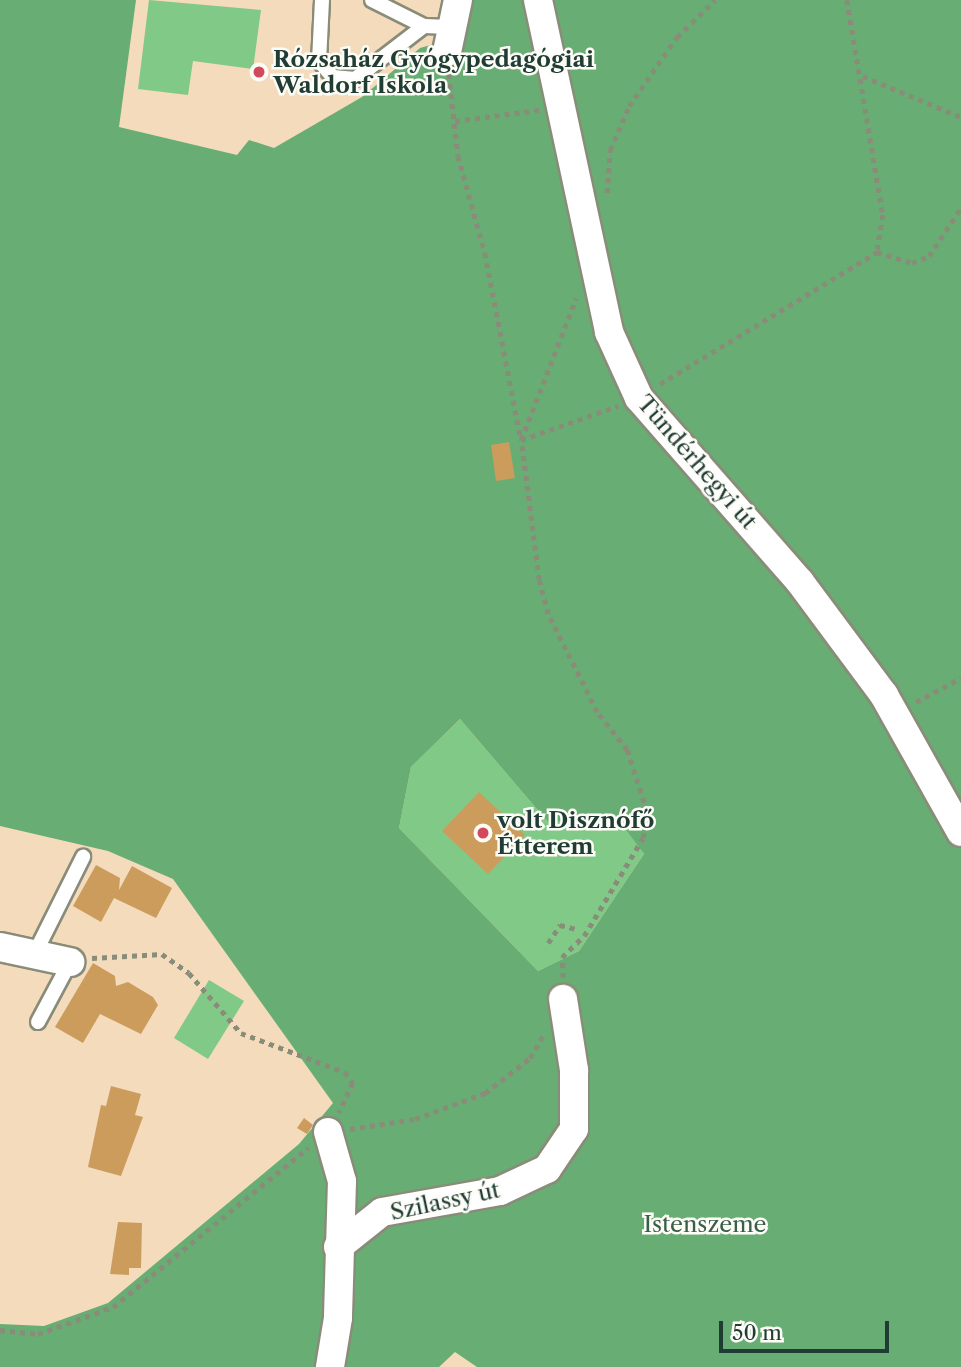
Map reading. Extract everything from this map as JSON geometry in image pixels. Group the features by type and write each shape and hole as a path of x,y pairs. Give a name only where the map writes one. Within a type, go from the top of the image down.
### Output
{"street":[{"path":"440,35 458,0"},
{"name":"Tündérhegyi út","path":"538,0 564,107 609,332 639,398 800,582 905,730 961,832"},
{"path":"0,947 70,962"},
{"name":"Szilassy út","path":"338,1247 383,1212 500,1191 547,1169 574,1129 574,1070 563,999"},
{"path":"328,1132 342,1181 338,1318 330,1367"}],"lane":[{"path":"322,0 319,61 333,77 355,79 440,35"},
{"path":"372,0 440,35"},
{"path":"34,955 83,858"},
{"path":"38,1022 70,962"}],"path":[{"path":"610,150 629,106 677,37 715,0"},
{"path":"847,0 862,75 883,215 877,252"},
{"path":"328,1132 415,1119 485,1093 530,1058 563,999 562,957 584,936 643,838 647,812 627,750 597,712 548,614 521,440 454,121 440,35"},
{"path":"862,75 961,117"},
{"path":"454,121 564,107"},
{"path":"521,440 639,398 803,291 877,252 912,263 929,256 961,208"},
{"path":"521,440 581,284"},
{"path":"905,730 907,708 961,678"},
{"path":"548,943 560,925 576,929"},
{"path":"0,1330 38,1334 113,1307 328,1132 353,1083 345,1072 242,1033 189,973 162,954 70,962"}],"green space":[{"name":"Istenszeme","path":"0,0 136,0 119,127 237,155 249,140 274,148 362,97 420,48 438,43 445,0 961,0 961,1367 477,1367 455,1352 439,1367 0,1367 0,1324 44,1326 108,1303 299,1144 333,1103 173,879 108,851 0,826","holes":["460,719 548,822 618,819 644,854 579,951 538,971 399,828 411,767"]},
{"path":"149,0 261,10 253,69 193,61 188,95 138,89"},
{"path":"460,719 548,822 619,819 644,854 579,951 538,971 399,828 411,767"},
{"path":"209,980 244,1001 208,1059 174,1038"}],"building":[{"path":"509,442 515,478 496,481 491,445"},
{"name":"volt Disznófő Étterem","path":"479,792 525,835 488,874 442,831"},
{"path":"96,865 120,878 119,890 132,866 172,888 156,918 114,898 101,922 73,906"},
{"path":"93,963 115,976 116,986 128,982 153,997 158,1005 141,1034 100,1014 83,1043 55,1027"},
{"path":"111,1086 141,1094 135,1115 143,1117 121,1176 88,1167 101,1105 106,1106"},
{"path":"304,1118 313,1125 307,1134 297,1128"},
{"path":"118,1222 142,1223 141,1268 129,1268 129,1275 110,1274"}],"place":[{"name":"Rózsaház Gyógypedagógiai Waldorf Iskola","path":"259,72"},
{"name":"volt Disznófő Étterem","path":"483,833"}]}
